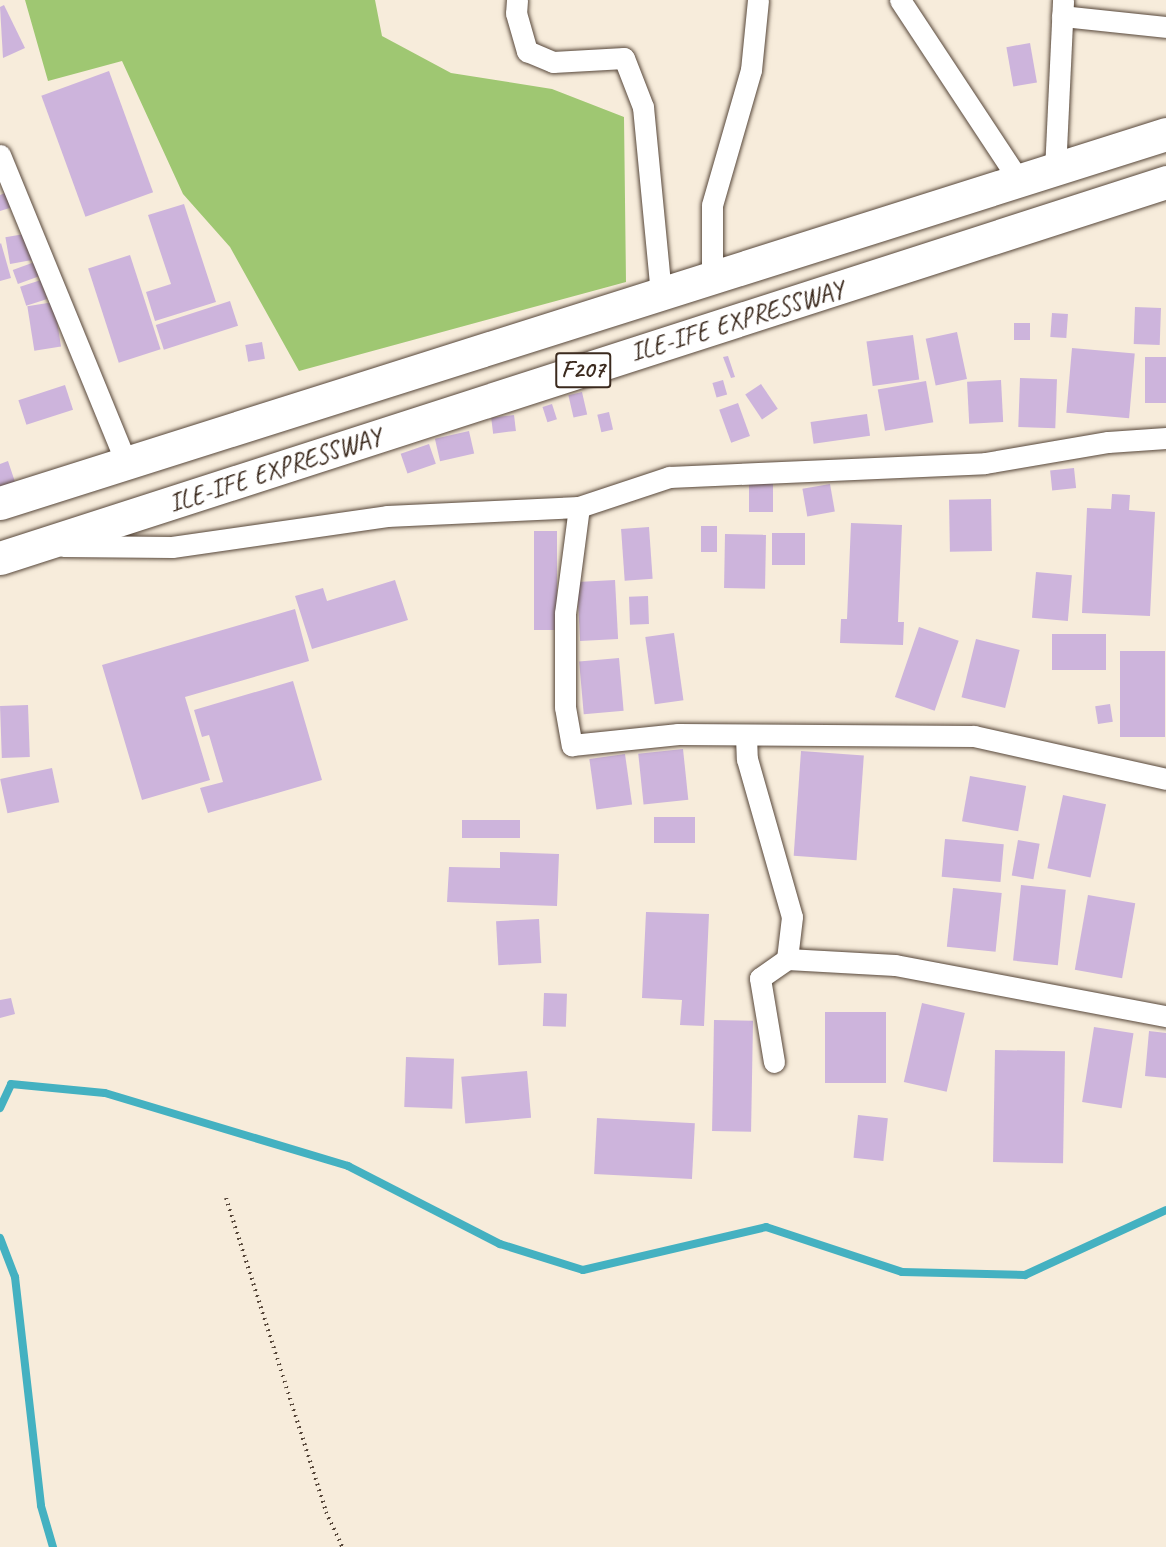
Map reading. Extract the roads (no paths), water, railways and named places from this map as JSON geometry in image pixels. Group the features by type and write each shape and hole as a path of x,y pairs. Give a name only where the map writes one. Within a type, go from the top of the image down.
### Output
{"main road":[{"name":"ILE-IFE EXPRESSWAY","path":"0,503 1166,134"},
{"name":"ILE-IFE EXPRESSWAY","path":"0,558 872,279 1166,182"},
{"path":"867,230 872,279"}],"street":[{"path":"517,0 516,13 527,51 553,62 624,58 643,107 662,293"},
{"path":"712,277 712,205 751,70 758,0"},
{"path":"900,0 1020,182"},
{"path":"1055,171 1062,8 1166,27"},
{"path":"0,155 127,464"},
{"path":"42,545 172,548 387,516 579,507 669,477 985,463 1108,442 1166,438"},
{"path":"579,507 565,613 565,707 572,745 678,734 974,736 1166,779"},
{"path":"746,735 747,759 792,917 787,959"},
{"path":"774,1062 760,978 787,959 895,965 1166,1016"}],"waterway":[{"path":"0,1108 11,1084 105,1093 348,1166 500,1244 583,1270 766,1227 902,1272 1025,1275 1166,1210"},
{"path":"0,1238 15,1277 41,1506 53,1547"}]}
